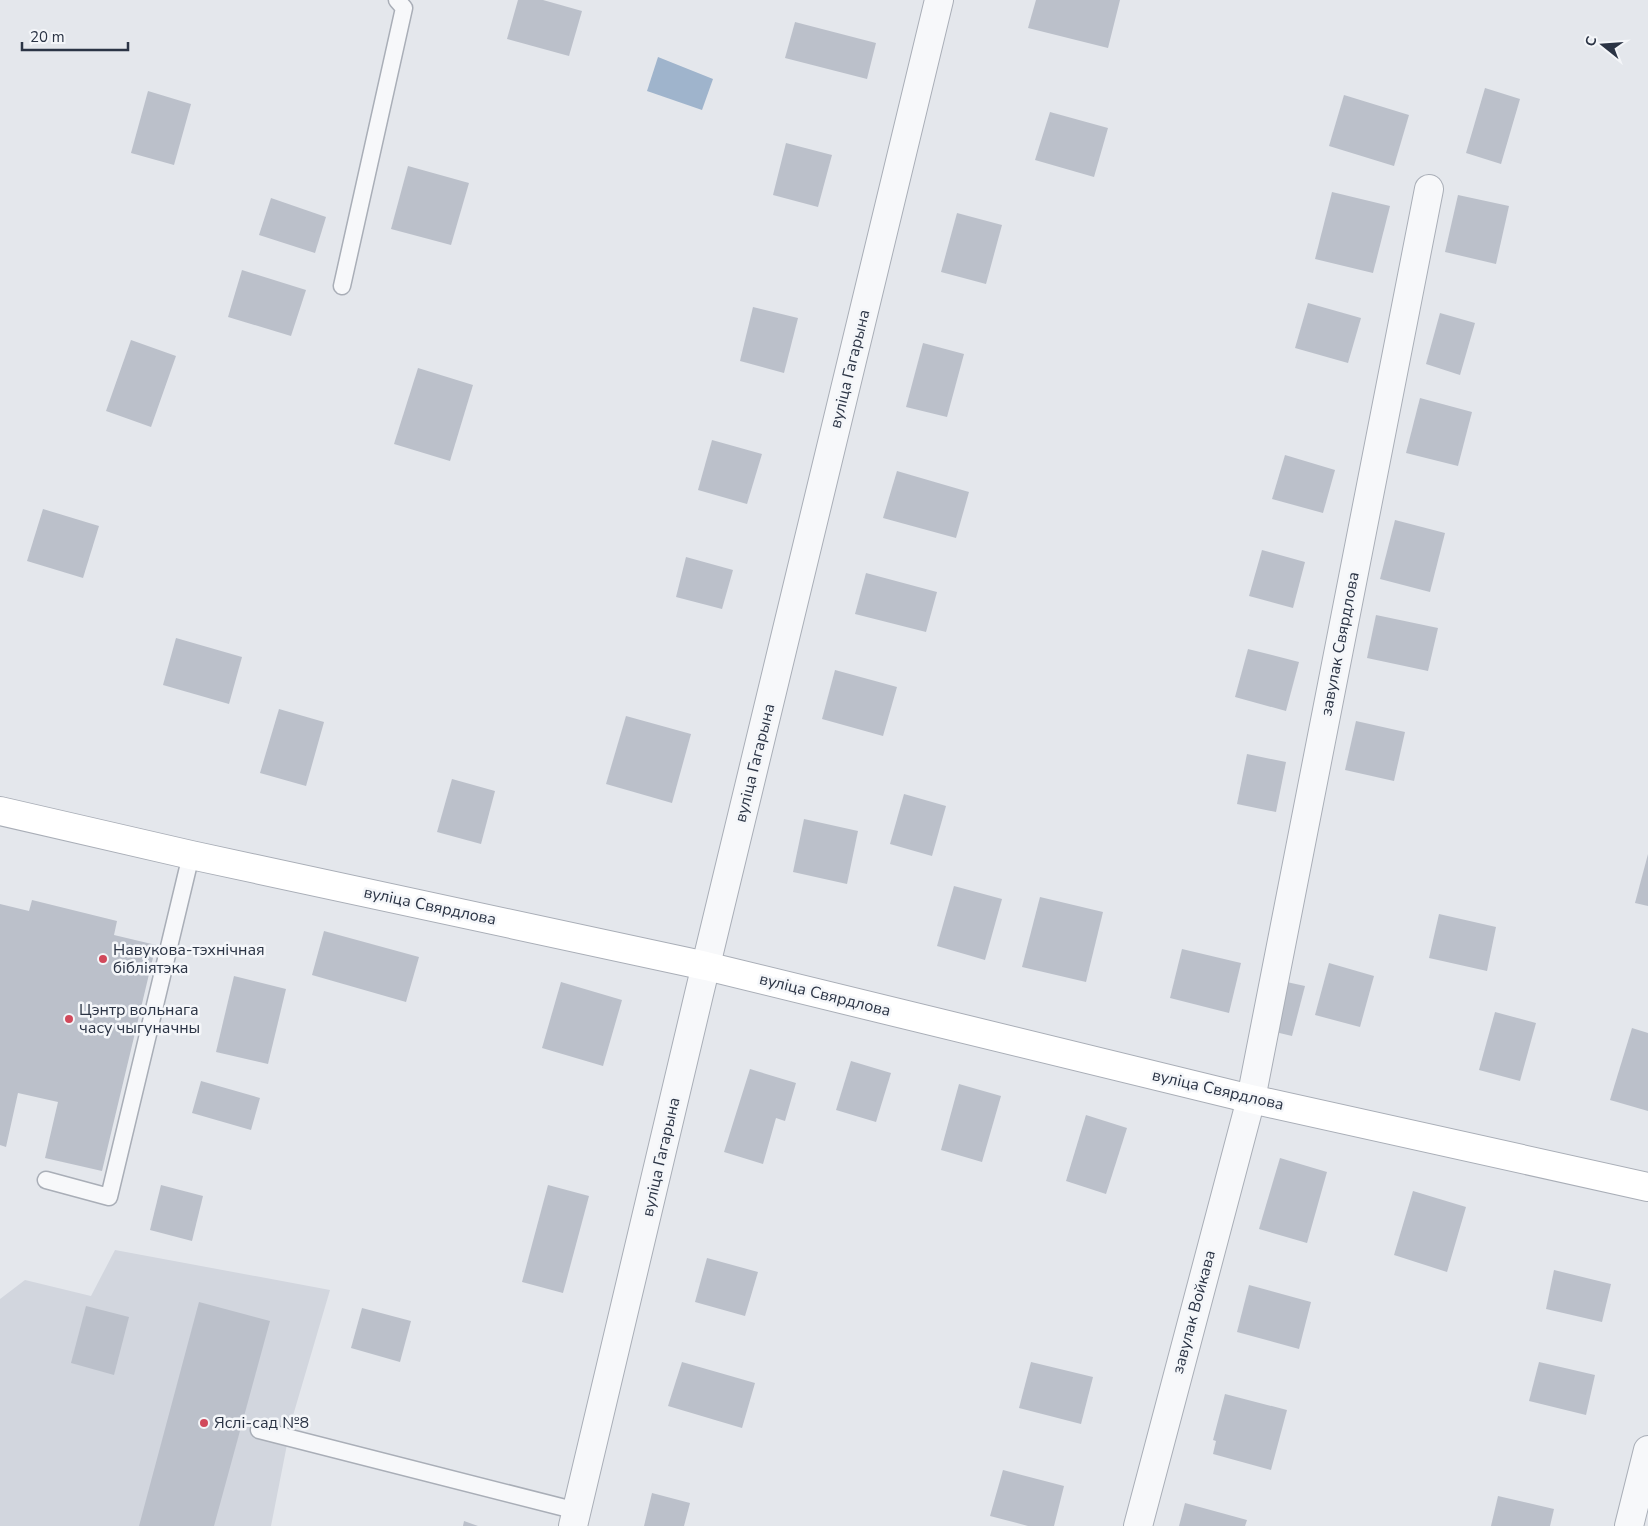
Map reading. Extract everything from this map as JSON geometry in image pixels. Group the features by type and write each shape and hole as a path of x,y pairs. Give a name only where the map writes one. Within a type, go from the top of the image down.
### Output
{"main road":[{"name":"вуліца Свярдлова","path":"0,810 191,855 706,966 1251,1099 1648,1187"}],"street":[{"name":"вуліца Гагарына","path":"575,1518 939,0"},
{"name":"завулак Свярдлова","path":"1251,1099 1429,189"},
{"name":"завулак Войкава","path":"1138,1526 1251,1099"},
{"path":"1629,1526 1648,1450"}],"lane":[{"path":"342,286 404,8 397,0"},
{"path":"46,1180 109,1197 191,855"},
{"path":"259,1430 575,1518"}],"shaded area":[{"path":"115,1250 330,1290 292,1419 271,1526 0,1526 0,1299 25,1280 91,1296"}],"water":[{"path":"658,57 713,79 702,110 647,91"}],"building":[{"path":"518,0 543,0 582,11 569,56 507,39"},
{"path":"1036,0 1120,0 1108,48 1028,28"},
{"path":"795,22 876,43 867,79 785,58"},
{"path":"1485,88 1520,99 1501,164 1466,153"},
{"path":"148,91 191,104 174,165 131,153"},
{"path":"1344,95 1409,115 1394,166 1329,146"},
{"path":"1050,112 1108,128 1094,177 1035,160"},
{"path":"786,143 832,155 818,207 773,195"},
{"path":"408,166 469,183 451,245 391,229"},
{"path":"1332,192 1390,206 1373,273 1315,259"},
{"path":"1458,195 1509,206 1496,264 1445,252"},
{"path":"271,198 326,217 315,253 259,235"},
{"path":"957,213 1002,225 986,284 941,272"},
{"path":"242,270 306,290 291,336 228,317"},
{"path":"1308,303 1361,318 1348,363 1295,348"},
{"path":"753,307 798,318 784,373 740,361"},
{"path":"1440,313 1475,323 1460,375 1426,364"},
{"path":"131,340 176,356 151,427 106,411"},
{"path":"923,343 964,354 947,417 906,407"},
{"path":"418,368 473,385 450,461 394,444"},
{"path":"1420,398 1472,412 1458,466 1406,453"},
{"path":"712,440 762,454 747,504 698,490"},
{"path":"1285,455 1335,470 1323,513 1272,499"},
{"path":"897,471 969,492 956,538 883,518"},
{"path":"43,509 99,526 83,578 27,561"},
{"path":"1395,520 1445,533 1430,592 1380,579"},
{"path":"1262,550 1305,562 1293,608 1249,596"},
{"path":"686,557 733,570 722,609 676,597"},
{"path":"866,573 937,592 926,632 855,614"},
{"path":"1376,615 1438,628 1428,671 1367,658"},
{"path":"176,638 242,657 229,704 163,685"},
{"path":"1248,649 1299,662 1286,711 1235,697"},
{"path":"835,670 897,687 883,736 822,719"},
{"path":"279,709 324,722 306,786 260,773"},
{"path":"626,716 691,734 672,803 606,784"},
{"path":"1356,721 1405,732 1394,781 1345,770"},
{"path":"1247,754 1286,762 1276,812 1237,804"},
{"path":"452,779 495,791 481,844 437,832"},
{"path":"904,794 946,806 932,856 890,844"},
{"path":"804,819 858,831 847,884 793,872"},
{"path":"1648,854 1648,906 1635,903"},
{"path":"954,886 1002,899 985,960 937,946"},
{"path":"1040,897 1103,912 1086,982 1022,967"},
{"name":"Цэнтр вольнага часу чыгуначны","path":"32,900 117,921 114,935 156,945 102,1171 45,1158 58,1102 18,1093 6,1147 0,1145 0,904 29,911"},
{"path":"1439,914 1496,927 1487,971 1429,958"},
{"path":"324,931 419,957 406,1002 312,975"},
{"path":"1182,949 1241,963 1229,1013 1170,998"},
{"path":"1329,963 1374,976 1360,1027 1315,1015"},
{"path":"234,976 286,989 268,1064 216,1052"},
{"path":"1282,981 1305,986 1292,1036 1271,1031"},
{"path":"561,982 622,1000 603,1066 542,1048"},
{"path":"1495,1012 1536,1023 1520,1081 1479,1070"},
{"path":"1632,1028 1648,1033 1648,1111 1610,1100"},
{"path":"851,1061 891,1073 876,1122 836,1110"},
{"path":"750,1069 796,1083 785,1121 776,1118 763,1164 724,1152"},
{"path":"201,1081 260,1098 251,1130 192,1113"},
{"path":"959,1084 1001,1096 982,1162 941,1150"},
{"path":"1086,1115 1127,1128 1106,1194 1066,1181"},
{"path":"1280,1158 1327,1172 1307,1243 1259,1229"},
{"path":"161,1185 203,1196 192,1241 150,1230"},
{"path":"548,1185 589,1196 563,1293 522,1282"},
{"path":"1413,1191 1466,1207 1447,1272 1394,1255"},
{"path":"707,1258 758,1272 745,1316 695,1302"},
{"path":"1554,1270 1611,1284 1602,1322 1546,1309"},
{"path":"1249,1285 1311,1302 1299,1349 1237,1332"},
{"name":"Яслі-сад №8","path":"199,1302 270,1321 214,1526 139,1526"},
{"path":"86,1306 129,1317 114,1375 71,1363"},
{"path":"362,1308 411,1321 400,1362 351,1348"},
{"path":"682,1362 755,1383 742,1428 668,1406"},
{"path":"1031,1362 1093,1377 1081,1424 1019,1408"},
{"path":"1539,1362 1595,1375 1586,1415 1529,1401"},
{"path":"1225,1394 1287,1410 1271,1470 1213,1454 1216,1441 1213,1440"},
{"path":"1003,1470 1064,1486 1054,1526 1028,1526 990,1516"},
{"path":"652,1493 690,1503 684,1526 644,1526"},
{"path":"1498,1496 1554,1509 1550,1526 1491,1526"},
{"path":"1185,1503 1247,1520 1245,1526 1179,1526"},
{"path":"464,1521 478,1526 463,1526"}],"place":[{"name":"Навукова-тэхнічная бібліятэка","path":"103,959"},
{"name":"Цэнтр вольнага часу чыгуначны","path":"69,1019"},
{"name":"Яслі-сад №8","path":"204,1423"}]}
